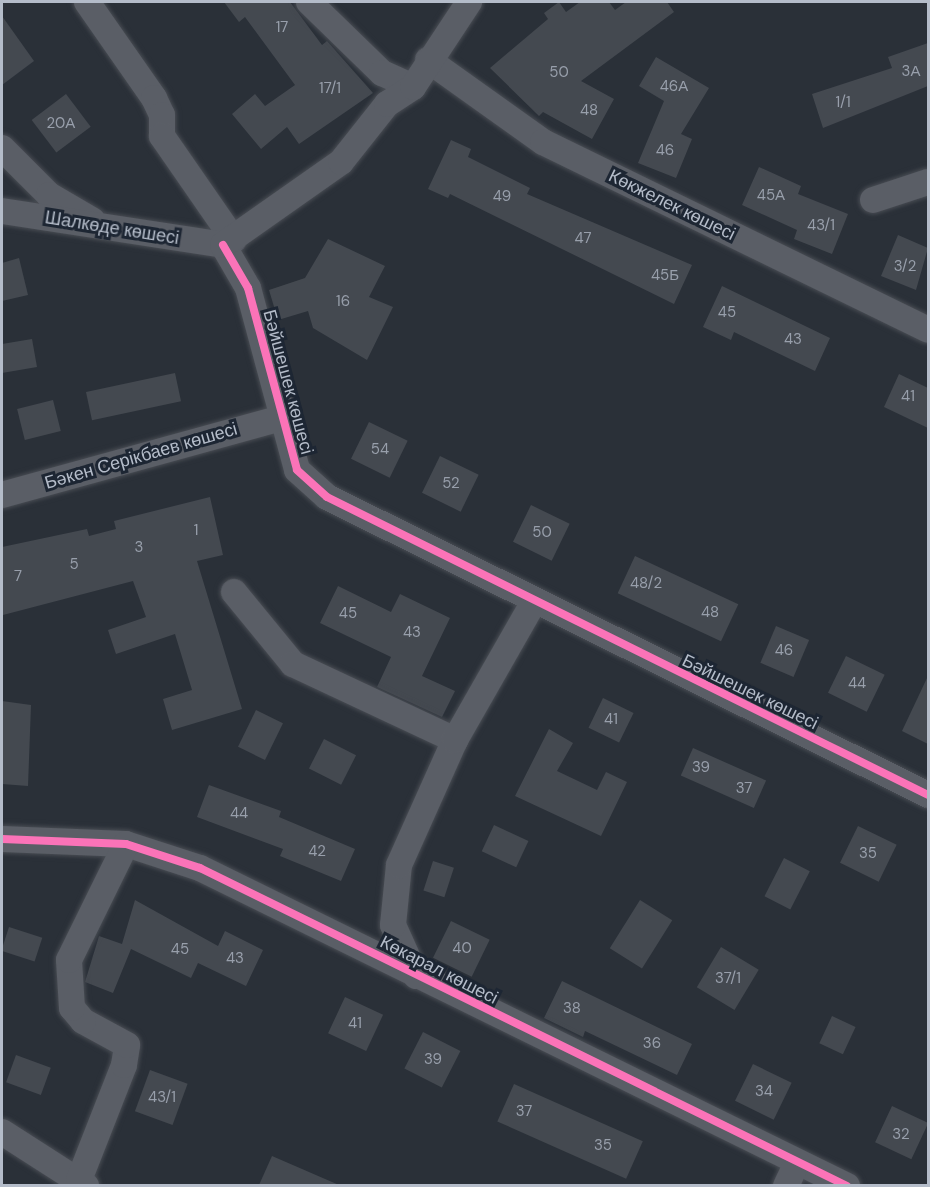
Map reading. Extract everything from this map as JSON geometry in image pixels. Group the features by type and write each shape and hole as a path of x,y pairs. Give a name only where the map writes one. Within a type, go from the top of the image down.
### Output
{"street":[{"name":"Бәйшешек көшесі","path":"87,2 154,98 162,115 162,136 228,242 248,288 281,418 297,470 327,497 533,603 928,795"},
{"path":"309,2 382,73 413,87"},
{"path":"228,242 341,162 387,104 413,87 428,60 469,2"},
{"name":"Көкжелек көшесі","path":"428,60 543,142 928,330"},
{"path":"2,148 49,195 102,226"},
{"path":"873,200 928,182"},
{"name":"Шалкөде көшесі","path":"2,211 228,242"},
{"name":"Бәкен Серікбаев көшесі","path":"2,495 281,418"},
{"path":"234,592 293,664 455,740"},
{"path":"416,976 393,925 399,865 455,740 533,603"},
{"name":"Көкарал көшесі","path":"2,839 126,844 200,868 416,976 847,1185"},
{"path":"2,1132 15,1136 40,1161 82,1183 124,1065 127,1045 83,1022 72,1008 69,960 126,844"},
{"path":"786,1185 797,1161"}],"building":[{"path":"224,2 290,2 322,45 327,41 373,93 299,144 287,127 261,149 232,114 255,94 265,106 295,85 245,17 239,22"},
{"path":"559,2 566,12 580,2 609,2 615,10 626,2 667,2 674,12 581,81 614,99 592,139 543,112 539,116 490,68 548,19 544,13"},
{"path":"2,16 34,61 2,85"},
{"path":"928,43 928,86 823,128 812,94 892,68 888,57"},
{"path":"656,57 709,88 681,134 692,139 676,178 638,163 664,101 639,86"},
{"path":"66,94 91,127 56,153 32,120"},
{"path":"451,140 471,149 468,157 530,188 527,194 692,265 674,304 450,194 448,198 428,189"},
{"path":"759,167 801,186 798,194 848,214 832,254 794,239 797,230 742,205"},
{"path":"898,235 928,248 916,290 881,276"},
{"path":"328,239 385,266 369,297 393,307 367,360 313,328 308,311 278,320 269,290 305,278"},
{"path":"19,258 28,295 2,301 2,263"},
{"path":"722,286 830,338 815,371 734,332 731,340 703,327"},
{"path":"32,339 37,367 2,373 2,344"},
{"path":"175,373 181,401 92,420 86,392"},
{"path":"899,374 928,388 928,428 884,407"},
{"path":"53,400 61,431 25,440 17,409"},
{"path":"369,422 408,441 390,478 351,459"},
{"path":"440,456 479,475 461,512 422,493"},
{"path":"210,497 223,555 197,561 242,709 172,730 163,699 192,690 175,634 116,654 108,630 146,617 133,581 3,615 2,547 87,529 89,536 116,529 114,521"},
{"path":"531,505 570,524 552,561 513,542"},
{"path":"635,556 738,604 721,641 618,593"},
{"path":"338,586 391,612 400,594 450,618 422,676 455,691 442,717 377,687 391,657 320,623"},
{"path":"776,626 809,640 794,677 760,663"},
{"path":"846,656 885,675 867,712 828,693"},
{"path":"928,676 928,744 902,731"},
{"path":"603,698 634,713 619,743 589,728"},
{"path":"2,701 31,705 28,786 2,784"},
{"path":"256,710 283,723 265,760 238,747"},
{"path":"549,729 573,743 557,771 597,790 606,772 627,782 601,836 515,796"},
{"path":"324,739 356,755 341,785 309,768"},
{"path":"693,748 766,781 754,808 681,775"},
{"path":"209,785 281,811 279,817 355,849 341,881 280,856 283,849 197,817"},
{"path":"494,825 528,841 516,867 482,851"},
{"path":"858,826 897,845 879,882 840,863"},
{"path":"784,858 810,871 790,909 764,896"},
{"path":"433,861 454,868 444,897 423,890"},
{"path":"135,900 218,946 225,931 263,950 246,986 198,963 191,978 131,949 113,993 85,982 99,936 122,944"},
{"path":"640,900 672,920 642,968 610,948"},
{"path":"451,921 490,940 472,977 433,958"},
{"path":"9,927 42,938 35,962 2,951"},
{"path":"721,947 759,970 735,1010 697,987"},
{"path":"562,981 692,1044 677,1075 585,1031 583,1037 544,1018"},
{"path":"345,997 383,1015 366,1051 328,1033"},
{"path":"832,1016 856,1027 843,1054 819,1043"},
{"path":"423,1032 460,1051 442,1088 404,1069"},
{"path":"16,1055 51,1068 41,1095 6,1082"},
{"path":"753,1064 792,1083 774,1120 735,1101"},
{"path":"150,1070 188,1084 173,1125 135,1111"},
{"path":"514,1084 643,1141 626,1179 497,1121"},
{"path":"892,1106 928,1123 911,1159 875,1142"},
{"path":"272,1156 339,1185 259,1185"}],"cycle path":[{"path":"223,245 248,288 297,470 327,497 928,795"},
{"path":"2,839 126,844 200,868 847,1186"}]}
